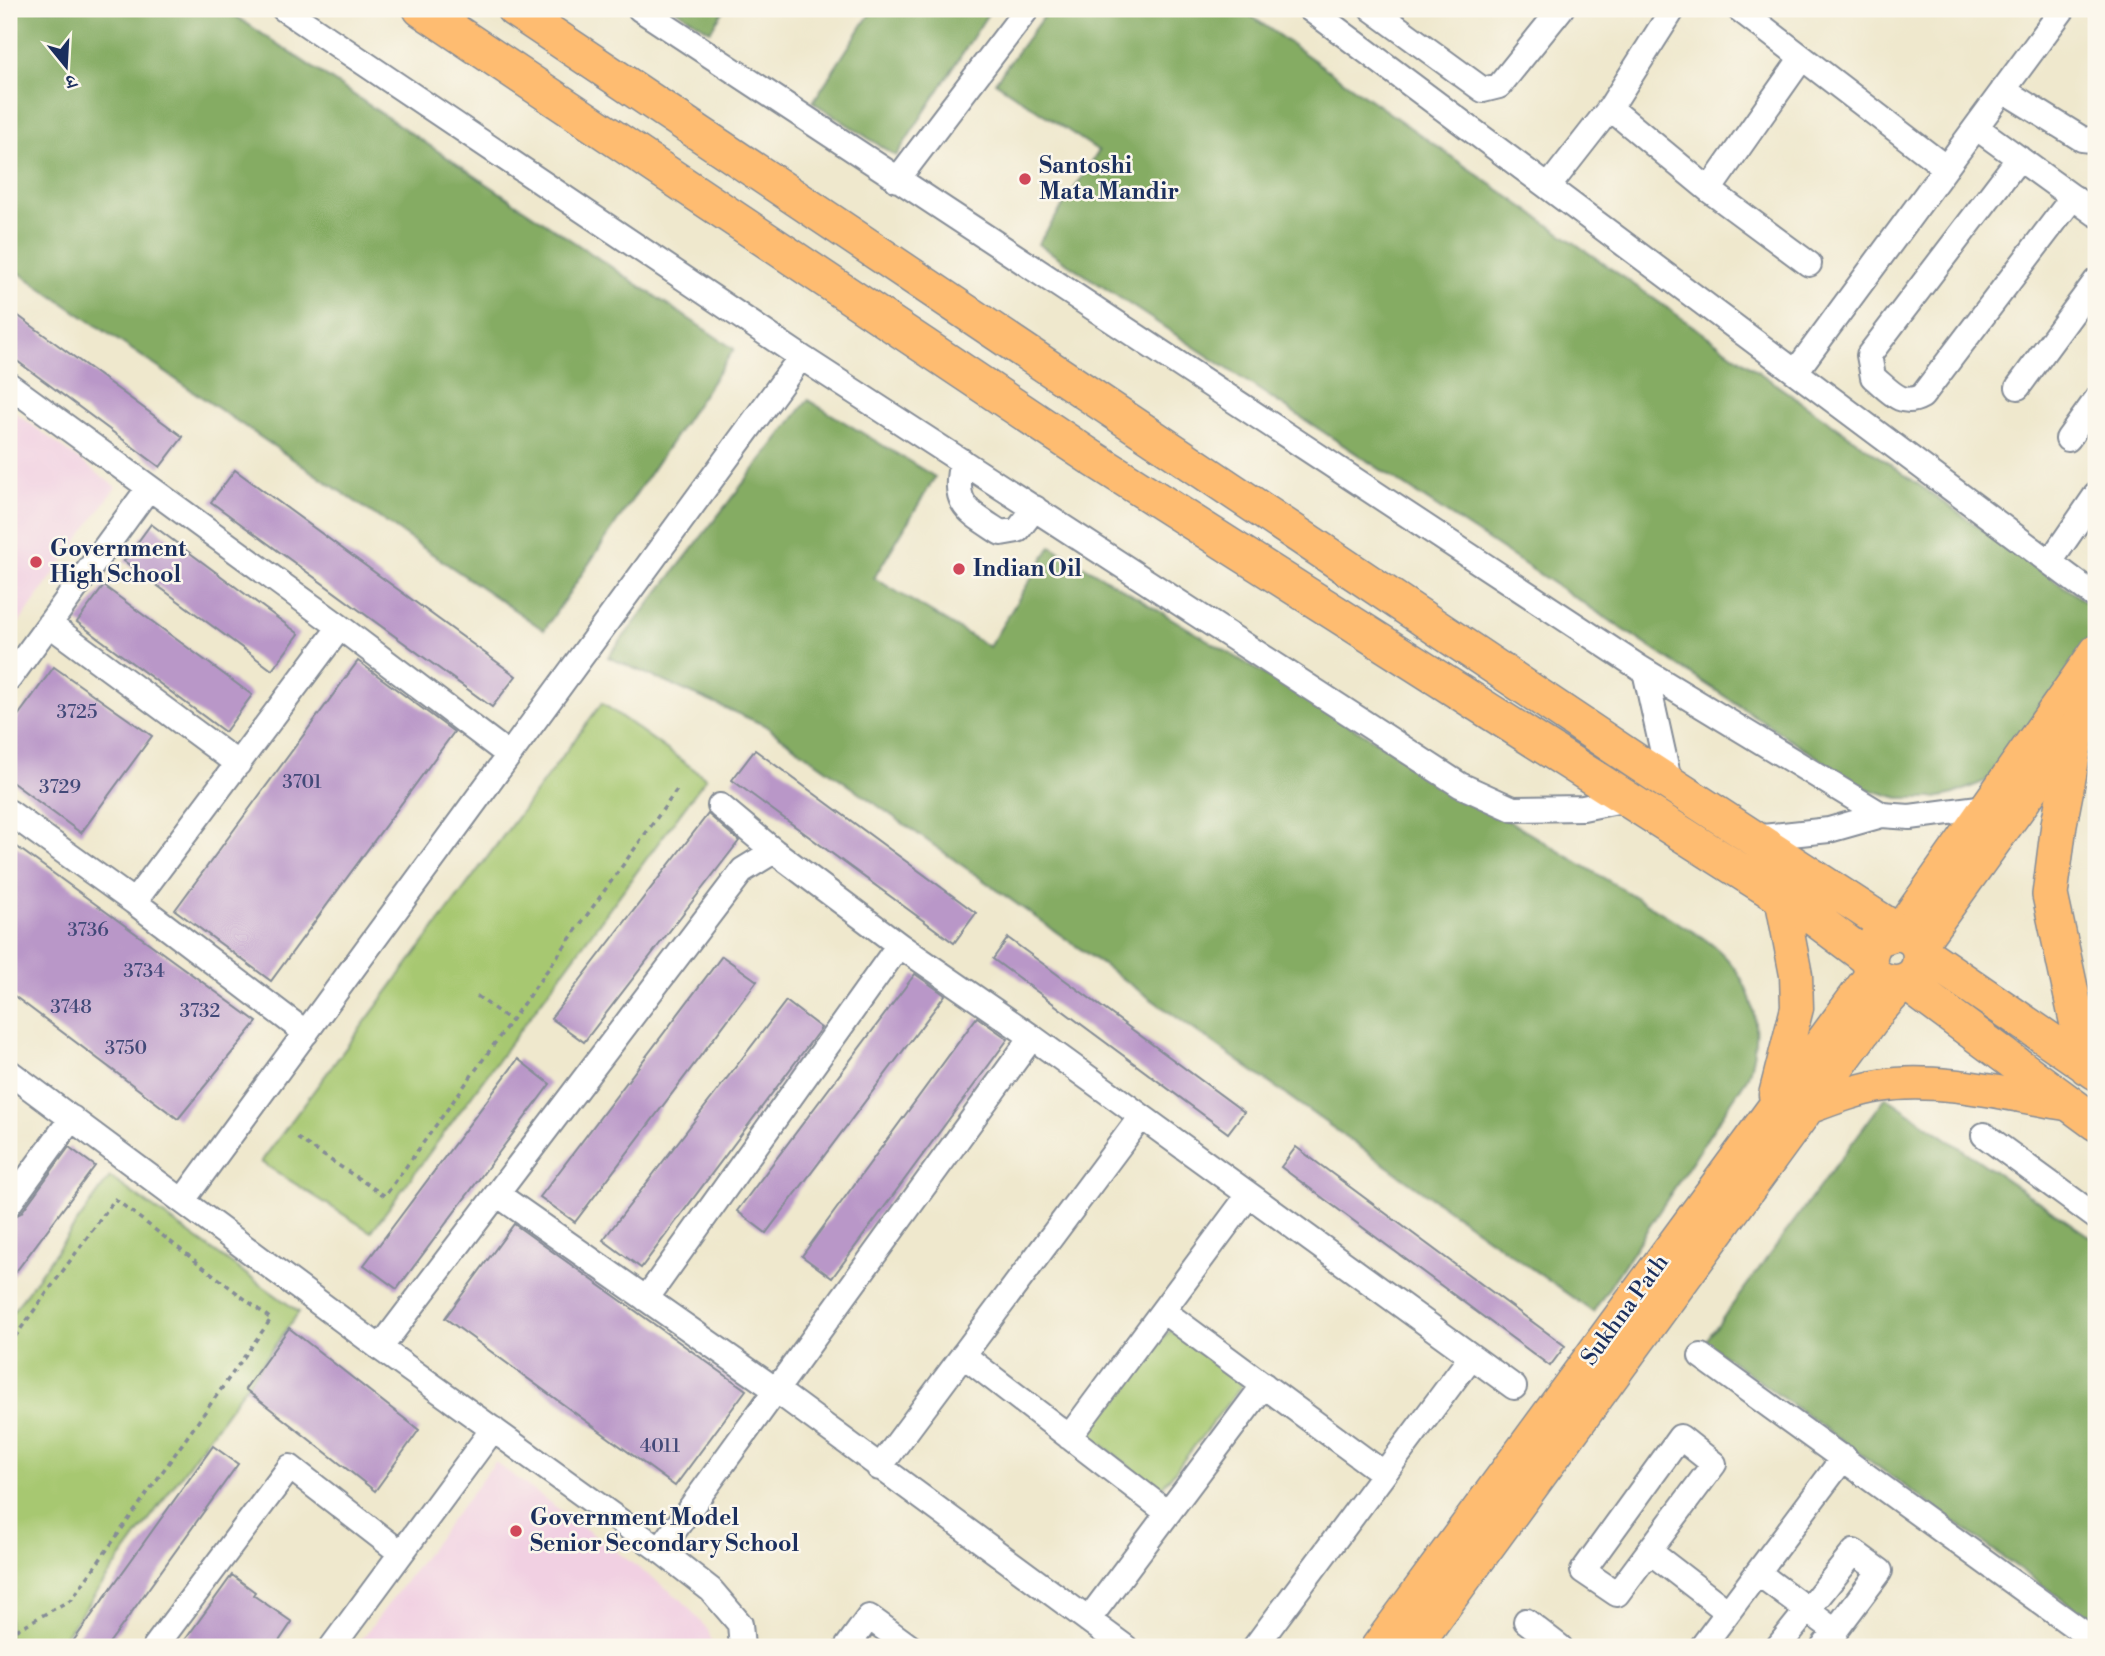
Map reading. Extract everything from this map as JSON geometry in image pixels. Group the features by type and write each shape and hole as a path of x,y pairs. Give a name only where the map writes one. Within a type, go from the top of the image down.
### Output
{"highway":[{"path":"421,9 1092,458 1781,897 2084,1114"},
{"path":"514,9 1670,784 1912,943 2092,1070"},
{"path":"2087,714 2059,824 2050,895 2092,1070"},
{"path":"1882,971 1877,939 1912,943"},
{"path":"1882,971 1915,974 1920,963 1912,943"}],"main road":[{"path":"1912,943 1986,807 2096,651"},
{"path":"1912,943 2087,714"},
{"path":"1770,1113 1797,1008 1796,975 1781,897"},
{"name":"Sukhna Path","path":"1415,1647 1808,1108 1882,971"},
{"name":"Sukhna Path","path":"1377,1647 1770,1113 1882,971"},
{"path":"1808,1108 1855,1091 1914,1084 2084,1114"}],"street":[{"path":"284,9 801,357 1460,785 1513,808 1583,808 1627,799"},
{"path":"640,9 1645,671 1882,815"},
{"path":"897,180 1027,9"},
{"path":"1310,9 1797,370 2095,596"},
{"path":"1372,9 1483,90 1492,90 1499,86 1561,9"},
{"path":"1549,186 1610,108 1673,9"},
{"path":"1740,9 1801,59 1946,168"},
{"path":"1797,370 2063,9"},
{"path":"1709,190 1801,59"},
{"path":"2003,90 2082,139 2091,140 2096,137"},
{"path":"1610,108 1709,190 1810,264"},
{"path":"1977,128 2096,214"},
{"path":"2019,158 1869,355 1873,377 1903,402 1912,402 1922,396 2073,197"},
{"path":"2018,387 2096,281"},
{"path":"183,1200 801,357"},
{"path":"9,385 340,627 509,755"},
{"path":"2068,439 2096,400"},
{"path":"962,461 957,486 960,500 967,510 1001,533 1018,530 1035,508"},
{"path":"9,679 148,489"},
{"path":"2050,562 2096,495"},
{"path":"49,624 238,764"},
{"path":"134,902 340,627"},
{"path":"1645,671 1670,784"},
{"path":"720,806 774,851 899,945 1032,1037 1514,1387"},
{"path":"1753,838 1829,830 1882,815 1910,817 1986,807"},
{"path":"9,812 134,902 306,1033"},
{"path":"380,1348 743,870 774,851"},
{"path":"646,1299 899,945"},
{"path":"660,1550 1032,1037"},
{"path":"9,1072 711,1590 740,1624 741,1647"},
{"path":"9,1204 72,1118"},
{"path":"879,1468 1140,1118"},
{"path":"1984,1135 2096,1217"},
{"path":"497,1194 776,1390 1125,1647"},
{"path":"1069,1437 1248,1196"},
{"path":"1163,1311 1384,1474"},
{"path":"963,1355 1168,1513"},
{"path":"1701,1356 2096,1642"},
{"path":"1255,1647 1471,1357"},
{"path":"1088,1620 1264,1385"},
{"path":"332,1647 493,1429"},
{"path":"1680,1437 1714,1464 1649,1551 1617,1594 1583,1571 1680,1437"},
{"path":"1702,1647 1844,1457"},
{"path":"155,1647 290,1466 401,1553"},
{"path":"1649,1551 1728,1612"},
{"path":"1758,1573 1806,1609 1830,1639 1881,1572 1854,1552 1806,1609 1778,1647"},
{"path":"847,1647 869,1617 910,1647"},
{"path":"1526,1620 1560,1647"}],"path":[{"path":"296,1138 384,1196 679,787"},
{"path":"477,996 511,1021"},
{"path":"9,1345 115,1199 271,1319 72,1600 9,1633"}],"shaded area":[{"name":"Government High School","path":"9,408 116,487 9,637"},
{"name":"Government Model Senior Secondary School","path":"495,1462 682,1600 708,1630 713,1647 356,1647"}],"green space":[{"path":"9,9 225,9 734,349 544,630 9,266"},
{"path":"675,9 725,9 710,31"},
{"path":"873,9 991,9 896,156 813,102"},
{"path":"1049,9 1241,9 2096,609 2096,638 1988,780 1954,794 1936,798 1899,798 1864,788 1038,244 1099,151 995,82"},
{"path":"808,400 935,477 874,578 989,647 1051,546 1702,937 1732,965 1743,981 1754,1016 1753,1055 1748,1076 1593,1312 764,725 608,657"},
{"path":"602,703 706,778 371,1232 261,1162"},
{"path":"1886,1097 2096,1241 2096,1624 1705,1342"},
{"path":"110,1177 299,1312 57,1647 9,1647 9,1317"},
{"path":"1170,1330 1242,1385 1160,1490 1088,1434"}],"building":[{"path":"9,309 183,437 160,467 9,355"},
{"path":"235,470 516,676 492,707 211,502"},
{"path":"151,524 299,634 272,670 124,561"},
{"path":"104,586 252,695 225,732 77,622"},
{"path":"358,661 454,732 271,981 175,910"},
{"path":"54,667 152,736 81,833 9,780 9,728"},
{"path":"755,750 976,913 954,943 732,780"},
{"path":"708,814 739,841 584,1042 551,1018"},
{"path":"9,841 257,1022 178,1119 9,992"},
{"path":"1008,938 1244,1112 1228,1133 993,959"},
{"path":"722,956 757,981 575,1222 540,1197"},
{"path":"915,974 945,995 766,1233 737,1211"},
{"path":"786,1001 821,1028 641,1268 603,1240"},
{"path":"977,1017 1008,1039 832,1278 802,1256"},
{"path":"518,1059 550,1084 397,1289 364,1265"},
{"path":"69,1147 95,1166 9,1281 9,1219 21,1213"},
{"path":"1296,1147 1565,1346 1550,1366 1281,1167"},
{"path":"514,1224 746,1390 675,1486 445,1318"},
{"path":"289,1328 419,1430 375,1491 245,1389"},
{"path":"213,1446 238,1464 106,1647 69,1647"},
{"path":"232,1575 255,1592 253,1595 292,1622 275,1647 180,1647"}],"place":[{"name":"Santoshi Mata Mandir","path":"1025,179"},
{"name":"Government High School","path":"36,562"},
{"name":"Indian Oil","path":"959,569"},
{"name":"Government Model Senior Secondary School","path":"516,1531"}]}
